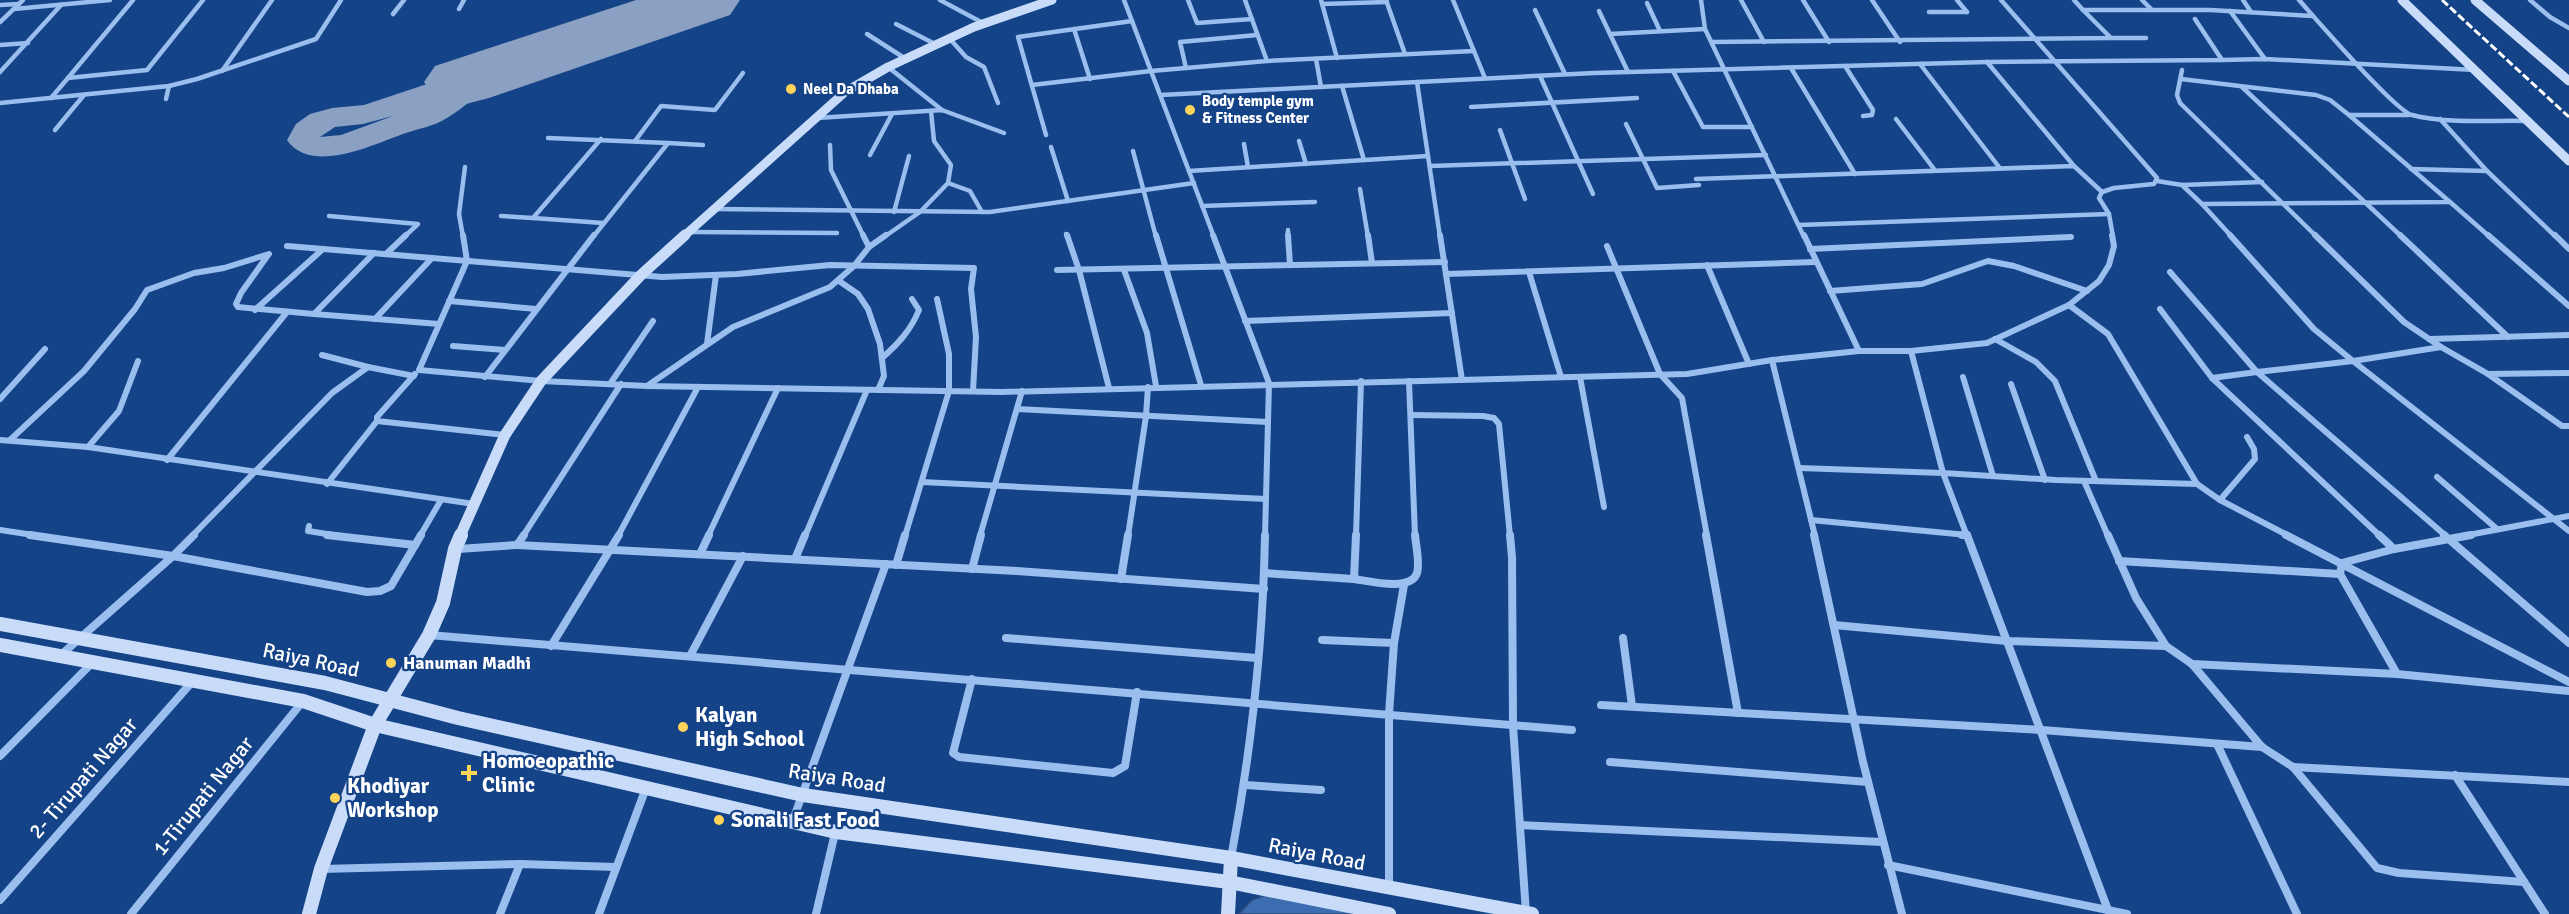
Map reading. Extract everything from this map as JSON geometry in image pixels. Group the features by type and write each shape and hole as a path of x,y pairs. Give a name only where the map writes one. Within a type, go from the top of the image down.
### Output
{"street":[{"path":"14,9 110,0"},
{"path":"51,98 133,0"},
{"path":"68,78 147,69 203,0"},
{"path":"222,71 272,0"},
{"path":"0,103 169,86 222,71 316,39 341,0"},
{"path":"393,14 404,0"},
{"path":"459,9 464,0"},
{"path":"940,0 983,23"},
{"path":"309,914 321,869 375,725 429,635 443,603 455,549 474,504 505,435 541,381 641,275 814,118 846,92 888,67 983,23 1052,0"},
{"path":"1124,0 1269,383 1264,589 1245,785 1231,858 1228,914"},
{"path":"1188,0 1197,23 1252,19"},
{"path":"1245,0 1267,62"},
{"path":"1454,0 1485,78"},
{"path":"1701,0 1705,29 1778,177 1815,262 1859,351"},
{"path":"1741,0 1764,42"},
{"path":"1803,0 1829,42"},
{"path":"1872,0 1900,42"},
{"path":"1929,12 1967,12 1957,0"},
{"path":"2001,0 2157,178 2157,181"},
{"path":"2074,0 2111,38"},
{"path":"2142,0 2152,10"},
{"path":"2243,0 2251,12"},
{"path":"2299,0 2356,63 2409,115"},
{"path":"2402,0 2569,161"},
{"path":"2475,0 2567,78"},
{"path":"2529,0 2550,17 2569,28"},
{"path":"1337,58 1321,2 1387,1 1405,54"},
{"path":"0,5 21,2"},
{"path":"0,22 21,2"},
{"path":"1647,3 1660,31"},
{"path":"0,72 62,4"},
{"path":"1535,10 1565,74"},
{"path":"2084,10 2230,11 2313,16"},
{"path":"1599,11 1628,72"},
{"path":"2230,11 2265,59"},
{"path":"2196,19 2222,60"},
{"path":"1046,135 1018,37 1132,21"},
{"path":"896,24 938,45"},
{"path":"1074,29 1090,79"},
{"path":"1610,34 1705,29"},
{"path":"867,34 906,59"},
{"path":"1186,68 1180,42 1257,35"},
{"path":"1712,42 2146,38"},
{"path":"950,39 966,57 984,67 998,103"},
{"path":"0,45 28,43"},
{"path":"1032,85 1186,68 1474,51"},
{"path":"1316,59 1321,87"},
{"path":"1161,95 1565,74 1987,62 2265,59 2476,70"},
{"path":"1987,62 2074,166 2102,192"},
{"path":"1920,64 1999,167"},
{"path":"1845,66 1873,110 1872,115 1863,116"},
{"path":"888,67 942,110 1004,133"},
{"path":"1791,68 1855,174"},
{"path":"2182,70 2177,95 2180,103 2404,322 2428,339 2488,374 2565,426 2569,432"},
{"path":"1673,71 1703,127 1752,127"},
{"path":"635,141 661,106 716,110 743,73"},
{"path":"1540,76 1593,194"},
{"path":"2181,79 2316,95 2330,100 2569,306"},
{"path":"1417,82 1462,380"},
{"path":"166,99 169,86"},
{"path":"1342,86 1364,160"},
{"path":"2242,87 2508,337"},
{"path":"55,130 84,95"},
{"path":"1472,107 1637,98"},
{"path":"814,118 942,110"},
{"path":"647,386 733,327 830,287 854,266 869,247 920,212 948,183 951,165 935,146 931,129 931,111"},
{"path":"870,155 892,114"},
{"path":"2349,115 2409,115 2440,119 2528,121"},
{"path":"1896,119 1934,169"},
{"path":"2440,119 2487,171 2569,249"},
{"path":"1626,124 1657,188 1699,186"},
{"path":"1500,130 1525,199"},
{"path":"548,138 704,145"},
{"path":"533,218 601,139"},
{"path":"1299,141 1306,164"},
{"path":"485,376 668,143"},
{"path":"1244,144 1248,167"},
{"path":"830,145 831,170 869,247"},
{"path":"1051,147 1068,201"},
{"path":"1133,151 1142,190 1201,385"},
{"path":"1430,166 1766,155"},
{"path":"894,212 909,156"},
{"path":"1189,171 1428,156"},
{"path":"1696,179 1934,169 2074,166"},
{"path":"327,484 377,421 377,417 419,370 467,261 459,214 465,167"},
{"path":"2411,169 2487,171"},
{"path":"2102,192 2114,188 2154,184 2157,181 2182,185 2262,182"},
{"path":"948,183 970,191 982,212"},
{"path":"713,209 982,212 1194,183"},
{"path":"2182,185 2202,204 2314,329 2569,531"},
{"path":"1360,189 1372,263"},
{"path":"419,370 541,381 647,386 973,392 1687,374 1772,360 1859,351 1911,351 1987,343 2069,305 2099,281 2109,265 2114,246 2109,214 2100,198 2102,192"},
{"path":"1202,206 1315,202"},
{"path":"2202,204 2450,202"},
{"path":"1799,225 2109,214"},
{"path":"329,216 418,224 386,254"},
{"path":"501,216 603,223"},
{"path":"1288,230 1290,265"},
{"path":"688,232 837,233"},
{"path":"1066,234 1079,270 1109,388"},
{"path":"1810,249 2071,237"},
{"path":"287,246 662,277 854,266 974,268 971,289 976,337 973,392"},
{"path":"1607,246 1660,374 1682,398 1738,713"},
{"path":"255,310 323,249"},
{"path":"314,314 374,253"},
{"path":"10,440 84,371 135,309 147,290 269,254 241,293 236,304 243,309 439,324"},
{"path":"375,319 432,258"},
{"path":"1830,291 1922,284 1988,261 2014,266 2087,291"},
{"path":"1056,270 1444,262"},
{"path":"1446,274 1815,262"},
{"path":"1707,265 1749,364"},
{"path":"1125,270 1147,333 1156,386"},
{"path":"1529,272 1561,377"},
{"path":"2170,272 2257,372 2569,643"},
{"path":"706,344 716,275"},
{"path":"839,281 858,294 868,309 880,344 882,358 884,376 878,390"},
{"path":"882,358 908,335 914,326 919,310 912,299"},
{"path":"896,565 949,391 949,354 937,299"},
{"path":"449,301 536,309"},
{"path":"2069,305 2108,334 2197,484 2220,500 2569,682"},
{"path":"2160,309 2212,378 2394,549"},
{"path":"167,460 287,312"},
{"path":"1245,321 1452,313"},
{"path":"610,384 653,321"},
{"path":"2428,339 2569,335"},
{"path":"1995,339 2036,362 2055,381 2096,481"},
{"path":"453,346 505,350"},
{"path":"2212,378 2353,361 2441,347"},
{"path":"0,399 45,349"},
{"path":"1911,351 1943,473 2042,730 2108,910"},
{"path":"322,355 414,376"},
{"path":"1772,360 1811,520 1853,721 1902,914"},
{"path":"88,447 120,411 138,361"},
{"path":"60,656 173,556 332,393 368,367"},
{"path":"2488,374 2569,373"},
{"path":"1580,376 1604,507"},
{"path":"1963,377 1993,476"},
{"path":"1354,579 1361,381"},
{"path":"1264,573 1404,585 1412,581 1416,573 1409,381"},
{"path":"518,545 621,384"},
{"path":"2011,384 2045,480"},
{"path":"551,646 611,549 698,387"},
{"path":"1121,579 1146,416 1148,387"},
{"path":"700,554 778,388"},
{"path":"795,559 867,390"},
{"path":"972,569 993,486 1022,391"},
{"path":"1017,409 1268,422"},
{"path":"1411,415 1484,416 1494,418 1499,424 1512,557 1513,726 1529,914"},
{"path":"377,421 505,435"},
{"path":"2220,500 2255,459 2254,449 2247,436"},
{"path":"0,440 88,447 255,474 474,504"},
{"path":"1799,468 1943,473 2045,480 2197,484"},
{"path":"2437,477 2497,529"},
{"path":"2084,481 2136,598 2166,646 2192,664 2262,747 2293,767 2367,858 2377,867 2399,873 2524,882"},
{"path":"922,482 1266,499"},
{"path":"0,530 173,556 367,592 380,591 391,586 441,500"},
{"path":"2342,563 2394,549 2569,516"},
{"path":"1811,520 1967,535"},
{"path":"309,526 308,531 314,533 415,545"},
{"path":"455,549 518,545 611,549 972,569 1264,589"},
{"path":"690,656 743,556"},
{"path":"2119,561 2340,574"},
{"path":"2342,563 2340,574 2397,674"},
{"path":"793,821 886,564"},
{"path":"1389,889 1389,714 1394,643 1404,585"},
{"name":"Raiya Road","path":"0,624 212,660 325,683 469,720 803,795 1231,858 1529,914"},
{"path":"1834,625 2007,641 2166,646"},
{"path":"429,635 1137,692 1572,730"},
{"path":"1006,638 1257,658"},
{"path":"1623,638 1632,706"},
{"path":"1322,640 1394,643"},
{"path":"0,645 303,701 375,725 836,832 1229,882 1389,914"},
{"path":"0,756 94,661"},
{"path":"2192,664 2397,674 2568,693"},
{"path":"972,679 953,753 959,757 1113,773 1125,766 1137,692"},
{"name":"2- Tirupati Nagar","path":"0,900 193,680"},
{"name":"1-Tirupati Nagar","path":"131,914 303,701"},
{"path":"1601,705 2042,730 2262,747"},
{"path":"2217,744 2297,914"},
{"path":"1610,762 1868,783"},
{"path":"2293,767 2569,782"},
{"path":"2455,775 2545,914"},
{"path":"1245,785 1321,790"},
{"path":"599,914 646,788"},
{"path":"1520,825 1882,842"},
{"path":"816,914 836,832"},
{"path":"321,869 520,864 616,867"},
{"path":"500,914 520,864"},
{"path":"1888,865 2127,914"}],"building":[{"path":"1275,892 1373,911 1373,914 1239,914 1252,900"}],"taxiway":[{"path":"462,82 375,112 327,119 310,128 303,140 309,145 319,147 346,144 435,112 484,74"}],"runway":[{"path":"462,82 705,0"}],"railway":[{"path":"2442,0 2569,117"}],"place":[{"name":"Neel Da Dhaba","path":"791,89"},
{"name":"Body temple gym & Fitness Center","path":"1190,110"},
{"name":"Hanuman Madhi","path":"391,663"},
{"name":"Kalyan High School","path":"683,727"},
{"name":"Homoeopathic Clinic","path":"469,773"},
{"name":"Khodiyar Workshop","path":"335,798"},
{"name":"Sonali Fast Food","path":"719,820"}]}
